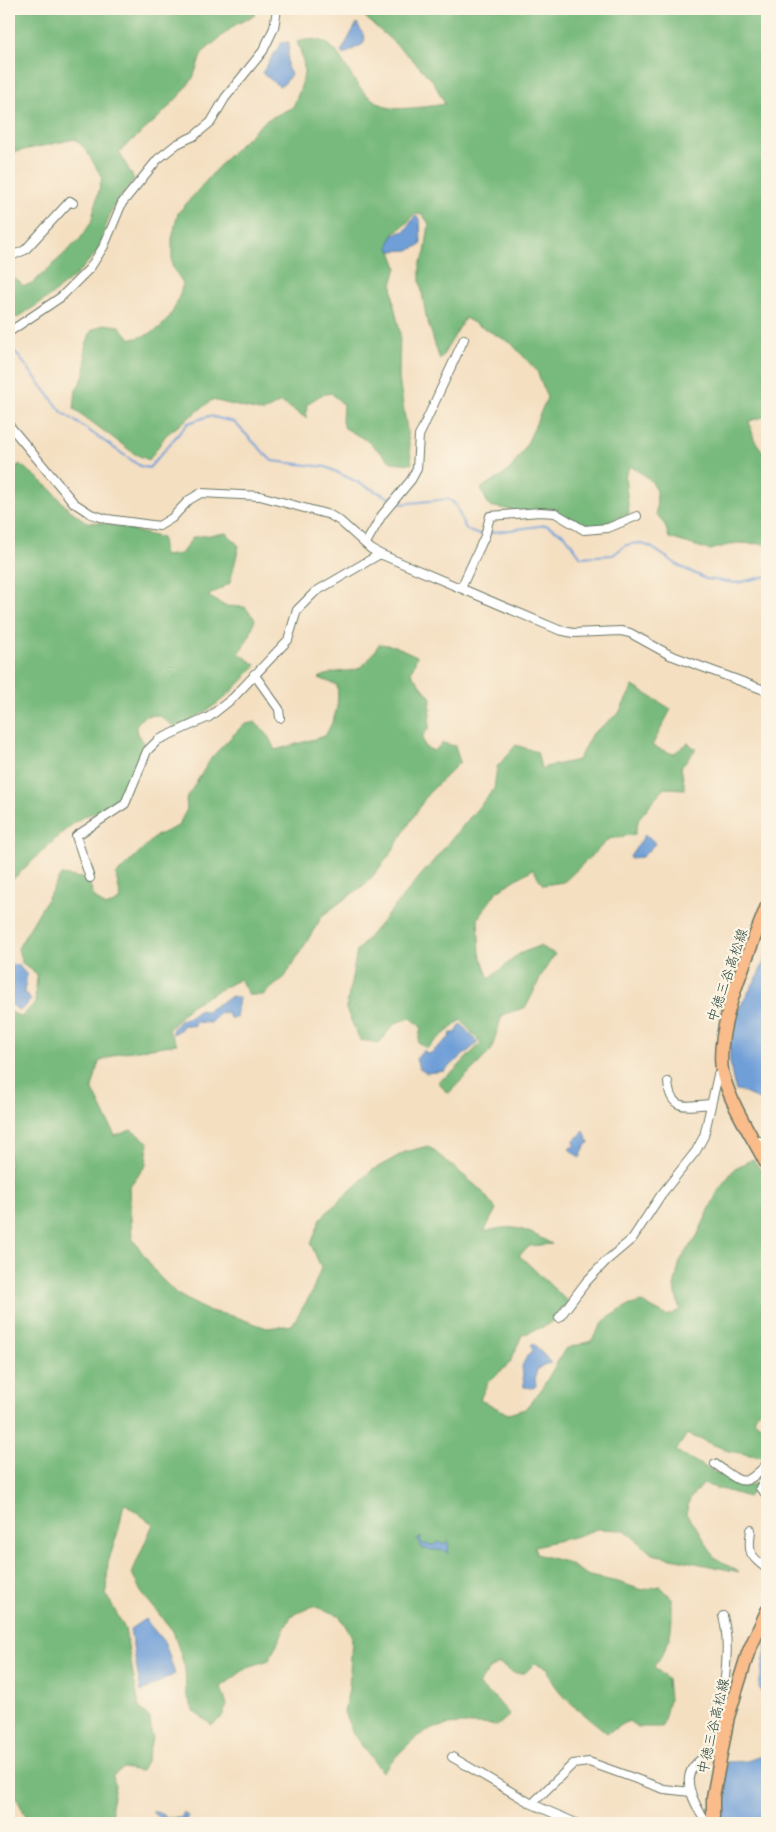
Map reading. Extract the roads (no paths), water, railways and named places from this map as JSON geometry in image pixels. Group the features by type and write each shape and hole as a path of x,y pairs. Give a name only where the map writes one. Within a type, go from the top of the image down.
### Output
{"main road":[{"name":"中徳三谷高松線","path":"767,906 725,1026 721,1056 723,1073 734,1104 761,1141 767,1165"},
{"name":"中徳三谷高松線","path":"712,1823 713,1797 728,1717 748,1653 767,1611"}],"street":[{"path":"10,329 61,297 90,268 104,246 114,216 122,203 158,158 177,144 194,136 211,122 225,98 270,41 277,9"},
{"path":"9,257 24,250 70,201 73,203"},
{"path":"366,543 394,499 411,480 417,469 419,436 464,339"},
{"path":"9,425 74,503 91,514 106,519 159,526 172,518 189,500 201,493 260,496 330,515 352,530 380,554 558,630 572,633 620,631 630,634 670,655 767,691"},
{"path":"461,588 486,532 490,516 540,512 555,513 584,530 608,528 637,516"},
{"path":"90,878 76,836 126,804 147,751 158,740 209,717 233,698 288,640 298,610 315,592 380,554"},
{"path":"254,674 279,709 280,718"},
{"path":"560,1318 586,1282 606,1261 632,1239 661,1194 696,1151 704,1136 718,1075 723,1073"},
{"path":"668,1082 668,1091 678,1104 683,1106 710,1104"},
{"path":"715,1464 744,1482 754,1478 767,1464"},
{"path":"767,1474 760,1488 767,1495"},
{"path":"751,1530 749,1550 752,1558 767,1569"},
{"path":"722,1616 726,1627 726,1648 722,1710 728,1717"},
{"path":"706,1823 688,1783 691,1770 696,1761 722,1749"},
{"path":"452,1757 532,1804 576,1823"},
{"path":"532,1804 573,1764 589,1762 664,1789 691,1792"}],"water":[{"path":"357,23 365,38 363,44 343,55 341,52"},
{"path":"289,42 287,67 291,74 285,83 279,86 262,73 281,43"},
{"path":"415,216 420,219 421,245 409,250 390,251 389,246 392,236 406,230"},
{"path":"645,835 656,843 642,857 629,858"},
{"path":"767,949 767,1104 743,1092 736,1091 729,1051 734,1021 759,974"},
{"path":"9,964 18,965 27,975 24,992 31,1000 20,1011 9,1003"},
{"path":"232,996 239,998 236,1018 230,1018 227,1012 220,1013 210,1023 195,1022 194,1026 184,1025 173,1034 172,1030 180,1020 190,1017 199,1010 206,1011"},
{"path":"461,1024 478,1043 444,1071 426,1073 419,1068 416,1059 424,1050 427,1054 431,1053 449,1038 451,1033 456,1033"},
{"path":"584,1131 589,1143 585,1146 580,1158 569,1149 575,1147 574,1141"},
{"path":"533,1343 551,1363 537,1370 535,1377 536,1386 533,1388 524,1387 522,1366 527,1356 533,1351 531,1345"},
{"path":"421,1537 420,1541 423,1544 434,1545 438,1542 443,1544 449,1541 448,1554 446,1551 423,1549 417,1540"},
{"path":"145,1619 165,1643 175,1674 141,1692 130,1629"},
{"path":"767,1643 767,1708 759,1686"},
{"path":"767,1754 767,1823 719,1823 722,1787 727,1762 747,1761"},
{"path":"152,1812 157,1812 169,1818 181,1818 184,1812 188,1816 184,1823 163,1823"}],"waterway":[{"path":"9,344 62,412 140,466 149,468 188,423 209,416 234,422 272,461 326,467 392,499"},
{"path":"396,501 401,504 448,499 457,508 464,526 474,533 483,534"},
{"path":"488,533 546,525 565,535 581,557 613,555 626,545 639,543 651,547 681,567 706,579 737,583 767,576"}]}
